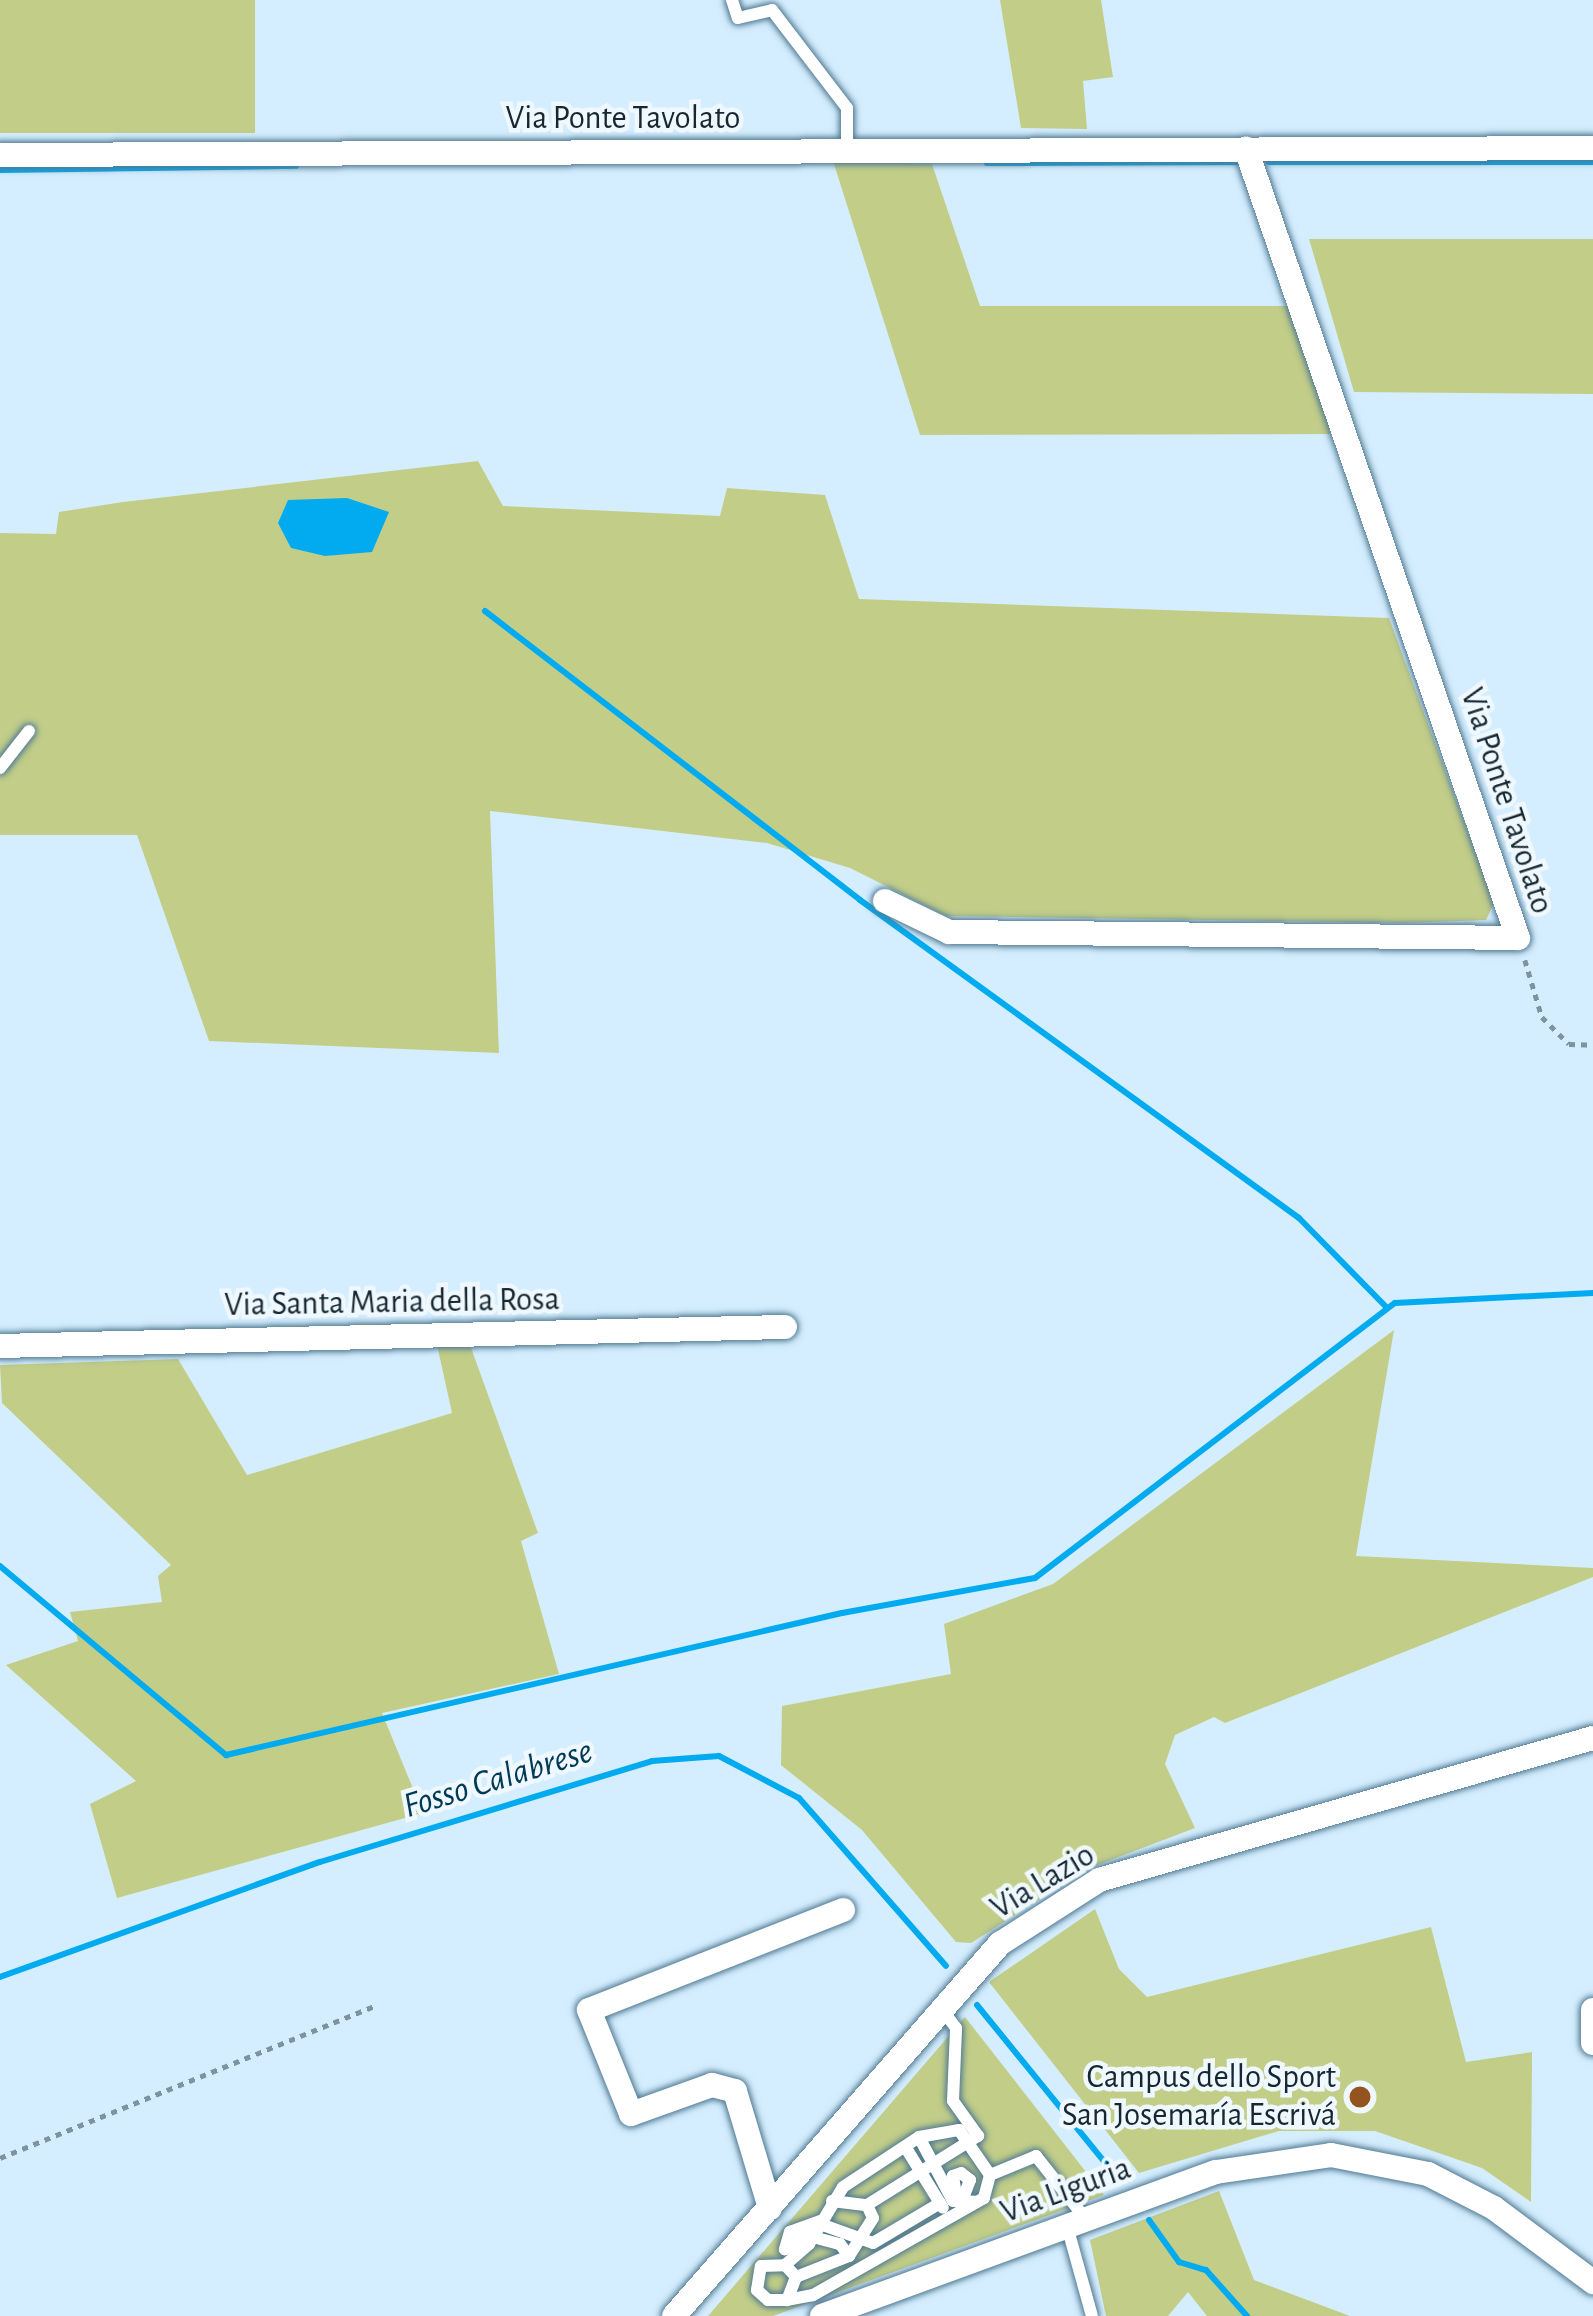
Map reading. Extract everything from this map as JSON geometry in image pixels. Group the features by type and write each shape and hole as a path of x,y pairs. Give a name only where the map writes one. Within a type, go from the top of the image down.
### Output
{"street":[{"name":"Via Ponte Tavolato","path":"0,155 1593,148"},
{"name":"Via Ponte Tavolato","path":"885,901 949,932 1518,938 1246,149"},
{"name":"Via Santa Maria della Rosa","path":"0,1346 785,1327"},
{"name":"Via Lazio","path":"674,2316 1000,1943 1100,1880 1593,1738"},
{"path":"770,2208 735,2091 712,2084 631,2114 589,2010 843,1910"},
{"path":"1593,2010 1593,2043"},
{"name":"Via Liguria","path":"817,2305 1216,2172 1331,2155 1429,2174 1494,2208 1593,2282"}],"lane":[{"path":"732,0 738,18 772,10 847,108 847,151"},
{"path":"0,768 29,731"},
{"path":"832,2201 868,2205 978,2136 953,2101 956,2028 942,2010"},
{"path":"787,2300 792,2274 832,2201 919,2137 959,2130 990,2175"},
{"path":"919,2137 926,2170"},
{"path":"906,2148 949,2199 950,2219"},
{"path":"868,2205 873,2218 849,2256 792,2274 761,2266 755,2276 768,2300 817,2305 977,2202 990,2175 1036,2156 1076,2222 1092,2316"},
{"path":"816,2230 873,2243 949,2199 977,2202"},
{"path":"816,2230 840,2244 849,2256"},
{"path":"792,2274 817,2305"}],"path":[{"path":"1518,938 1542,1017 1569,1044 1593,1046"},
{"path":"0,2158 375,2006"}],"green space":[{"path":"0,0 255,0 255,133 0,133"},
{"path":"1000,0 1101,0 1113,77 1083,81 1087,129 1021,128"},
{"path":"833,161 932,164 980,306 1288,306 1332,434 920,435"},
{"path":"1309,239 1593,239 1593,394 1354,392"},
{"path":"478,461 503,506 720,516 727,488 825,495 859,599 1389,618 1494,903 1486,920 1404,923 946,916 850,868 767,843 490,811 499,1053 209,1041 137,835 0,835 0,533 56,534 59,512 123,502"},
{"path":"1394,1330 1356,1556 1593,1568 1593,1577 1225,1723 1214,1717 1175,1735 1165,1764 1195,1828 1087,1869 971,1943 956,1942 862,1830 781,1765 782,1706 951,1674 944,1624 1053,1584"},
{"path":"437,1345 470,1345 538,1533 521,1541 559,1674 382,1713 423,1813 117,1898 90,1804 136,1781 6,1665 78,1641 70,1612 162,1602 158,1576 171,1565 2,1403 0,1365 178,1359 247,1475 452,1413"},
{"name":"Campus dello Sport San Josemaría Escrivá","path":"1095,1909 1119,1969 1147,1997 1431,1927 1466,2062 1532,2052 1531,2202 1482,2168 1375,2131 1279,2131 1139,2173 989,1982"},
{"path":"965,2017 1104,2195 773,2316 708,2316"},
{"path":"1219,2191 1254,2280 1350,2316 1207,2316 1188,2292 1168,2316 1106,2316 1090,2240"}],"water":[{"path":"347,498 389,512 372,552 325,556 291,548 278,523 288,500"}],"waterway":[{"path":"987,163 1241,162"},
{"path":"1269,162 1593,162"},
{"path":"0,170 296,166"},
{"path":"485,611 860,900 1299,1218 1387,1308"},
{"path":"0,1566 226,1755 842,1613 1035,1578 1395,1303 1593,1293"},
{"name":"Fosso Calabrese","path":"0,1977 320,1862 652,1761 719,1756 799,1798 946,1966"},
{"name":"Fosso Calabrese","path":"977,2005 1117,2177"},
{"name":"Fosso Calabrese","path":"1149,2220 1179,2262 1206,2270 1247,2316"}],"place":[{"name":"Campus dello Sport San Josemaría Escrivá","path":"1360,2097"}]}
